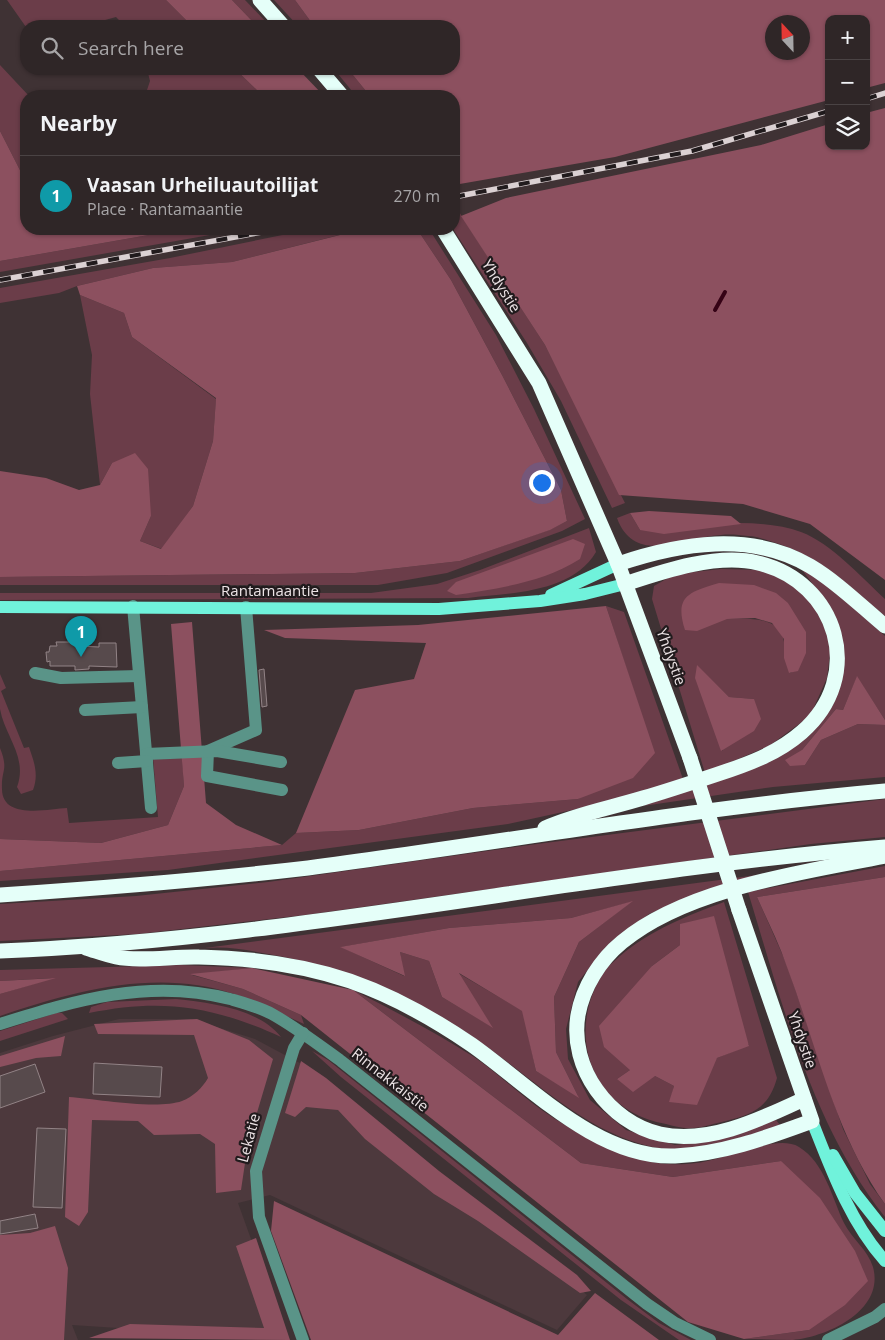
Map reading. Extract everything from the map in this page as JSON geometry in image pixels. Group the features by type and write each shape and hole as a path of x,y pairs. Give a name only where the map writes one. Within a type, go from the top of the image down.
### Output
{"highway":[{"path":"260,0 278,20"},
{"path":"324,75 337,90"},
{"name":"Yhdystie","path":"447,235 539,383 618,564 690,758 739,910 812,1121"},
{"path":"618,564 649,554 700,545 728,543 761,546 790,555 812,567 885,626"},
{"path":"529,835 568,818 643,798 746,765 783,746 803,731 830,697 837,663 833,627 824,608 812,591 796,579 776,568 756,562 731,560 687,566 625,584"},
{"path":"0,895 164,884 309,867 796,799 885,791"},
{"path":"0,951 86,948 318,923 657,873 807,853 885,847"},
{"path":"804,1099 773,1114 708,1134 661,1134 639,1128 619,1115 602,1098 587,1073 582,1060 578,1037 578,1016 583,995 594,974 622,942 642,928 675,912 756,882 885,856"},
{"path":"86,948 118,958 197,957 257,959 302,967 350,981 393,998 435,1022 472,1045 580,1126 614,1143 638,1152 674,1156 712,1152 744,1145 812,1121"}],"main road":[{"name":"Rantamaantie","path":"540,601 618,564"},
{"name":"Rantamaantie","path":"0,607 133,606 439,609 540,601 585,594 625,584"},
{"path":"812,1121 855,1193 885,1231"},
{"path":"812,1121 835,1177 870,1244 885,1261"}],"street":[{"path":"133,606 151,808"},
{"path":"208,751 256,730 246,607"},
{"path":"34,673 61,678 139,676"},
{"path":"85,710 142,707"},
{"path":"208,751 207,776 282,790"},
{"path":"118,763 208,751 281,762"},
{"name":"Rinnakkaistie","path":"0,1024 103,994 146,990 185,990 216,995 251,1005 271,1014 303,1034 647,1304 675,1323 710,1340"},
{"name":"Lekatie","path":"303,1034 294,1048 256,1170 258,1217 303,1340"},
{"path":"828,1340 875,1317 885,1309"}],"shaded area":[{"path":"7,0 166,0 186,20 119,20 116,17 105,20 21,20"},
{"path":"166,0 232,0 251,20 186,20"},
{"path":"232,0 245,0 264,20 251,20"},
{"path":"274,0 295,0 310,20 292,20"},
{"path":"295,0 885,0 885,83 870,87 870,15 825,15 825,101 615,157 460,184 460,90 365,90 353,75 460,75 460,20 310,20"},
{"path":"0,65 23,90 20,90 20,170 0,131"},
{"path":"148,75 241,75 257,90 147,90 150,81"},
{"path":"241,75 304,75 318,90 257,90"},
{"path":"339,75 353,75 365,90 351,90"},
{"path":"885,108 885,580 810,524 743,504 619,495 545,345 461,216 506,198 761,145 825,125 825,150 870,150 870,112"},
{"path":"0,131 20,170 20,235 149,235 0,261"},
{"path":"460,213 545,345 625,503 612,508 561,401 527,343 457,235 460,235"},
{"path":"149,235 210,235 0,272 0,261"},
{"path":"283,235 339,235 232,262 153,268 77,286 59,293 0,303 0,288 170,258"},
{"path":"340,235 421,235 451,280 561,490 567,521 550,530 460,561 355,573 0,577 0,471 46,478 79,490 100,485 112,463 135,453 148,469 151,516 140,541 161,549 193,506 213,441 216,398 132,337 124,313 80,295 77,286 153,268 232,262"},
{"path":"421,235 433,235 496,335 534,409 585,519 562,531 447,573 378,585 0,585 0,577 355,573 460,561 549,530 567,521 561,490 451,280"},
{"path":"80,295 124,313 132,337 216,399 213,441 193,506 162,549 140,541 151,516 112,463 100,485 90,394 92,355"},
{"path":"649,511 731,516 741,524 664,534 640,530 630,513"},
{"path":"630,513 640,530 743,523 764,524 801,532 834,552 885,599 885,616 832,572 804,554 788,547 757,537 731,535 707,537 662,546 648,545 636,542 625,533 617,518"},
{"path":"589,528 596,552 585,566 572,576 556,583 521,592 468,598 0,600 0,593 371,593 437,584 480,570"},
{"path":"573,539 585,544 580,559 551,574 488,590 456,595 447,591 456,582"},
{"path":"800,567 822,580 885,636 885,720 857,677 843,710 836,709 802,750 805,765 821,740 858,724 885,725 885,777 773,787 643,806 754,768 808,737 833,705 842,677 842,641 834,613"},
{"path":"721,569 769,570 797,588 818,610 831,645 827,678 810,716 769,746 705,773 652,599 654,586 675,574","holes":["788,603 798,670 790,673 786,661 784,642 781,633 776,627 762,620 727,619","697,666 729,697 754,699 722,751"]},
{"path":"719,583 754,585 776,593 788,603 806,632 806,653 798,671 789,673 784,658 784,639 772,623 755,618 727,619 697,631 685,630 681,610 687,597 699,589"},
{"path":"606,606 624,612 683,779 609,802 508,824 168,870 0,881 0,871 282,845 296,833 359,830 473,808 578,799 654,753"},
{"path":"606,606 655,753 633,778 578,799 473,808 359,830 296,833 355,690 414,679 426,643 285,638 264,630 418,625"},
{"path":"192,622 206,803 236,825 282,845 0,871 0,839 101,843 168,825 184,786 171,624"},
{"path":"697,665 729,697 754,699 761,719 754,731 721,751 695,678"},
{"path":"0,674 6,688 1,691 24,748 29,747 35,768 36,779 33,790 21,794 17,787 20,776 18,757 0,709"},
{"path":"857,676 885,720 885,725 858,724 821,740 805,765 790,766 785,760 802,750 836,709 843,710"},
{"path":"0,748 4,761 2,789 4,799 9,805 18,809 38,811 67,808 69,823 158,817 153,757 182,756 184,786 168,825 101,843 0,839"},
{"path":"885,799 885,837 811,844 305,915 138,934 0,941 0,904 136,896 268,882 537,844"},
{"path":"885,866 885,877 757,897 787,965 843,1129 870,1184 885,1204 885,1217 860,1181 838,1143 819,1103 787,1019 748,892"},
{"path":"757,875 691,896 649,914 607,946 578,982 566,1029 568,1059 590,1100 626,1130 675,1145 718,1139 776,1120 780,1125 737,1140 692,1150 663,1149 638,1143 594,1124 553,1097 468,1033 387,989 330,968 300,960 237,949 205,948","holes":["631,902 579,942 554,997 556,1052 578,1096 536,1071 523,1011 458,973 492,1027 442,997 429,961 400,952 404,976 341,947 449,928 571,918"]},
{"path":"885,877 885,1204 853,1149 840,1119 784,958 757,897"},
{"path":"633,901 579,942 554,997 556,1052 579,1098 536,1071 522,1011 459,973 493,1028 442,997 429,961 400,952 405,976 340,947 449,928 571,918"},
{"path":"724,902 777,1078 774,1088 765,1103 752,1112 696,1128 682,1128 640,1116 619,1103 602,1086 591,1065 586,1042 587,1018 593,993 606,969 632,947 657,931 683,918","holes":["680,945 749,1045 717,1058 670,1102 674,1086 655,1076 617,1079 630,1070 652,966"]},
{"path":"714,916 749,1046 717,1058 697,1105 669,1102 674,1086 655,1076 633,1092 617,1079 630,1070 604,1047 599,1026 652,966 680,945 680,924"},
{"path":"181,965 252,968 192,975 243,989 301,1015 304,1024 234,994 205,986 175,983 146,983 86,991 0,1016 0,994 53,978 0,981 0,970"},
{"path":"252,968 353,990 581,1163 673,1177 781,1161 820,1198 855,1251 868,1281 845,1305 809,1330 744,1339 688,1322 301,1015 243,989 190,974"},
{"path":"56,978 0,994 0,981"},
{"path":"353,990 429,1030 474,1057 544,1112 566,1126 624,1153 653,1162 685,1164 707,1161 763,1145 777,1143 799,1147 808,1154 822,1171 844,1223 871,1261 874,1283 870,1297 862,1309 850,1319 822,1334 793,1340 744,1339 809,1330 781,1161 673,1177 581,1163"},
{"path":"176,999 218,1005 247,1013 260,1019 281,1037 233,1018 187,1008 140,1006 89,1013 91,1007 107,1002"},
{"path":"56,1013 62,1013 68,1019 0,1041 0,1031"},
{"path":"119,1019 191,1019 255,1039 311,1069 587,1295 557,1330 270,1195 238,1203 287,1339 72,1325 78,1340 0,1340 0,1053 53,1036"},
{"path":"197,1019 249,1040 273,1059 248,1143 241,1190 216,1193 215,1144 200,1134 154,1135 138,1121 92,1120 88,1212 79,1226 65,1217 69,1097 143,1104 171,1103 190,1097 208,1078 194,1035 98,1034 94,1024"},
{"path":"65,1036 61,1056 36,1058 0,1067 0,1056"},
{"path":"312,1051 328,1060 627,1299 659,1323 691,1340 679,1340 621,1300 341,1077"},
{"path":"301,1061 326,1078 439,1171 577,1275 591,1291 580,1293 478,1221 434,1194 365,1139 338,1110 306,1107 295,1117 285,1113"},
{"path":"274,1201 558,1335 595,1293 659,1340 311,1340 271,1231"},
{"path":"55,1226 68,1268 64,1340 0,1340 0,1235 30,1233"},
{"path":"256,1238 290,1340 89,1338 130,1324 264,1328 236,1246"}],"building":[{"path":"56,642 78,642 78,646 99,647 99,643 116,643 117,667 89,666 89,669 75,670 75,666 50,666 50,661 47,662 46,652 49,652 50,646 57,646"},
{"path":"264,669 267,706 262,707 259,670"},
{"path":"94,1063 162,1067 160,1097 93,1094"},
{"path":"35,1064 45,1092 0,1108 0,1076"},
{"path":"37,1128 66,1129 62,1208 33,1207"},
{"path":"35,1214 38,1228 0,1234 0,1221"}],"waterway":[{"path":"715,310 725,292"}],"railway":[{"path":"870,98 885,93"},
{"path":"460,196 692,151 825,112"},
{"path":"0,280 246,235"}],"place":[{"name":"Vaasan Urheiluautoilijat","path":"81,657"}]}
